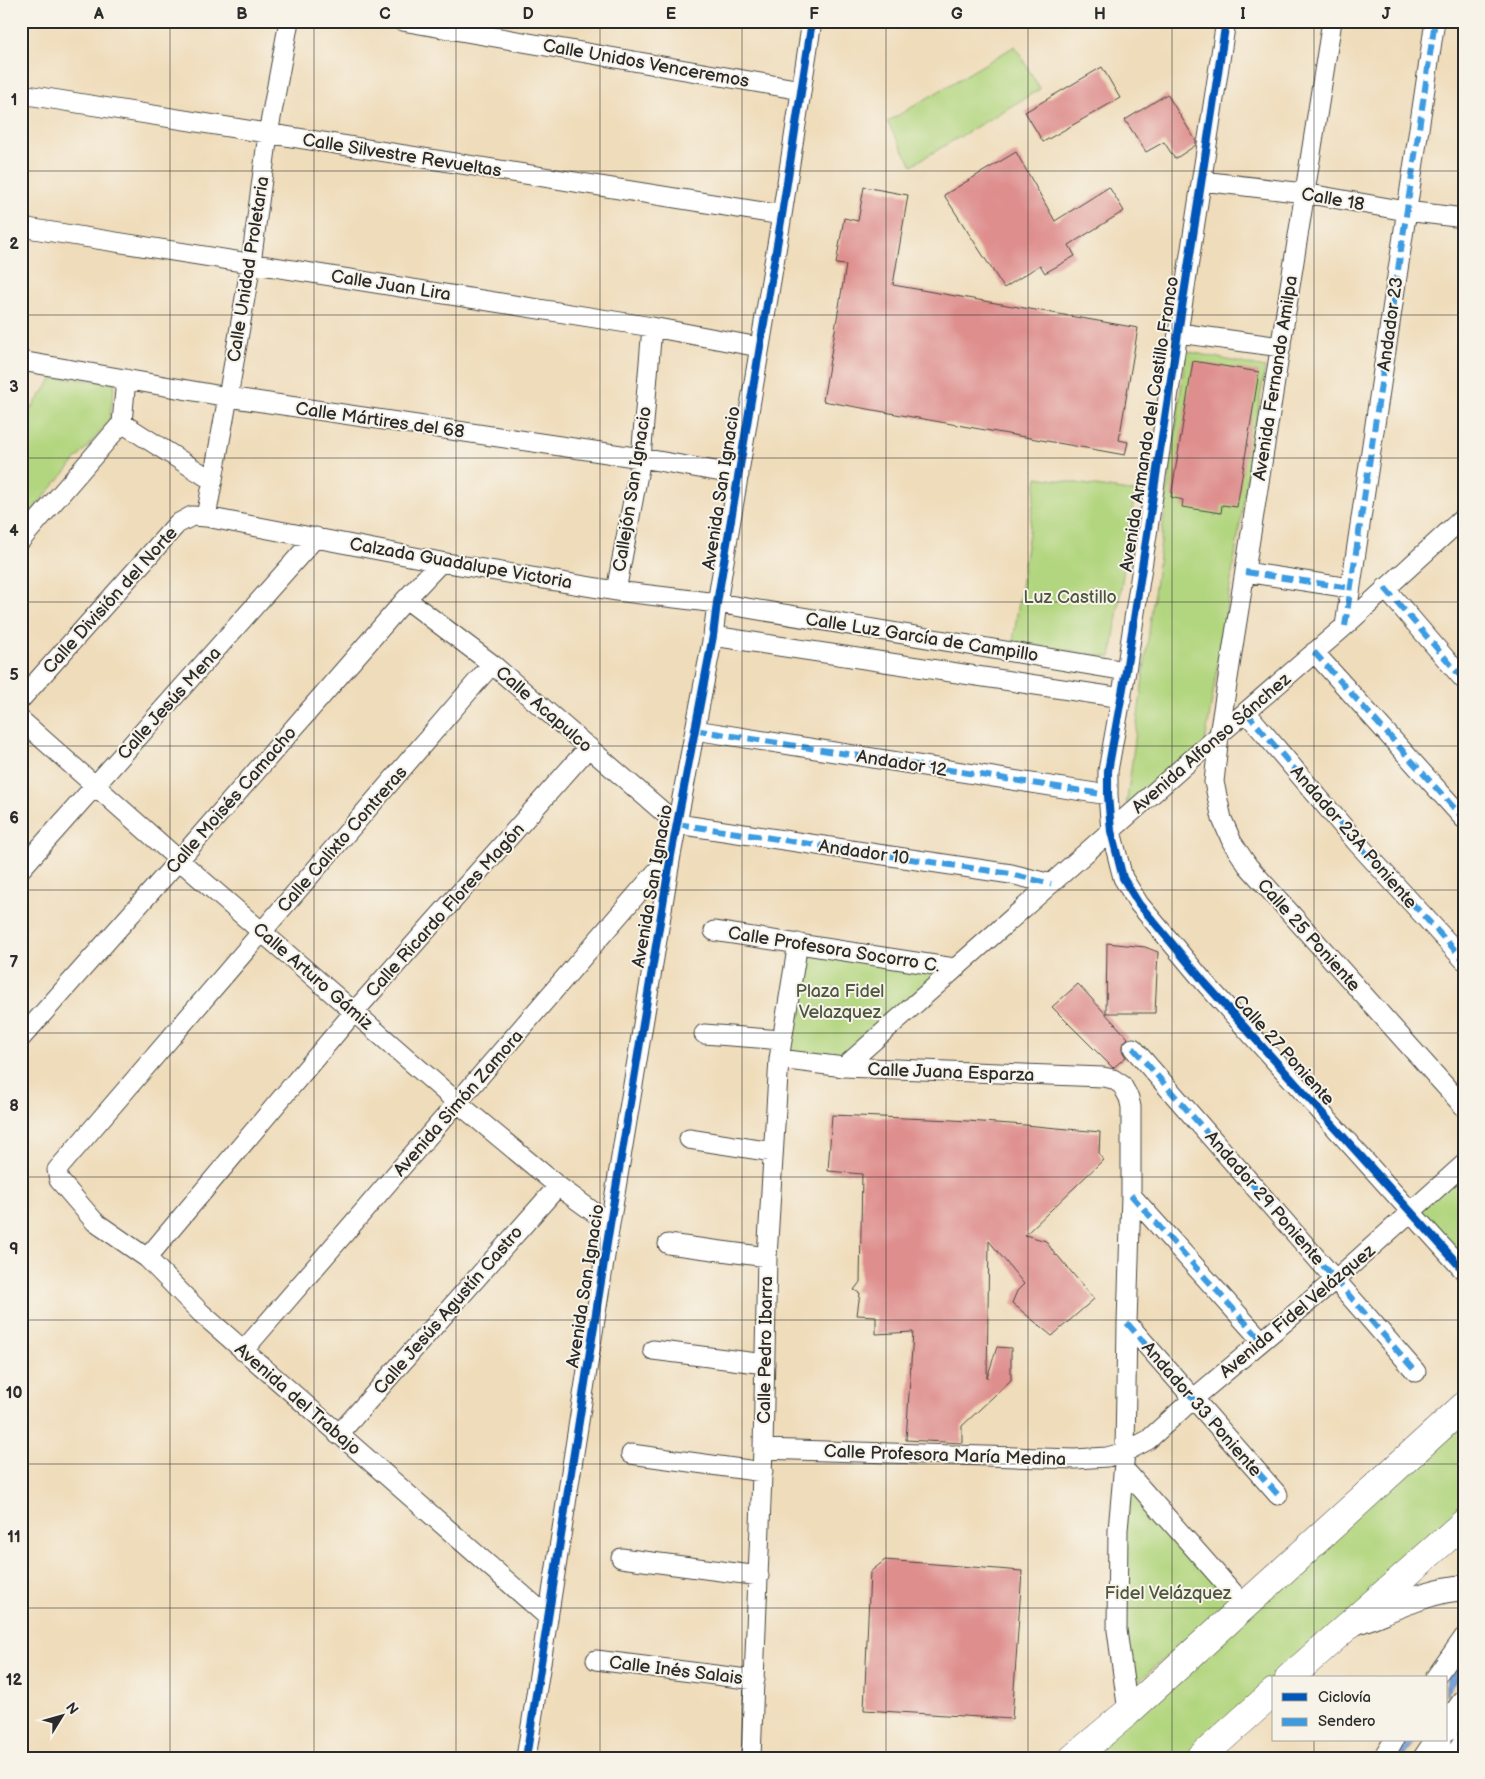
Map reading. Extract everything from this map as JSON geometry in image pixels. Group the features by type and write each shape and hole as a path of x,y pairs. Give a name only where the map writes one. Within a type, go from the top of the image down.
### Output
{"highway":[{"path":"1073,1758 1128,1712 1464,1406"},
{"path":"1291,1676 1464,1523"},
{"path":"1200,1758 1272,1694"}],"main road":[{"path":"1349,1625 1424,1596 1445,1590 1464,1588"},
{"path":"1448,1725 1464,1703"},
{"path":"1426,1758 1437,1742"},
{"path":"1455,1758 1464,1745"}],"street":[{"name":"Calle Unidad Proletaria","path":"206,517 251,263 268,134 289,21"},
{"name":"Calle Unidos Venceremos","path":"402,21 802,90"},
{"name":"Avenida San Ignacio","path":"526,1758 610,1224 671,855 713,636 812,21"},
{"name":"Avenida Armando del Castillo Franco","path":"1111,831 1108,771 1122,698 1226,21"},
{"name":"Avenida Fernando Amilpa","path":"1218,735 1332,21"},
{"name":"Andador 23","path":"1345,626 1435,21"},
{"name":"Calle Silvestre Revueltas","path":"21,94 782,215"},
{"name":"Calle 18","path":"1202,181 1304,193 1406,211 1464,218"},
{"name":"Calle Juan Lira","path":"21,227 652,327 759,347"},
{"name":"Callejón San Ignacio","path":"616,590 640,458 652,327"},
{"path":"1179,333 1281,347"},
{"name":"Calle Mártires del 68","path":"21,361 228,397 640,458 739,475"},
{"path":"21,540 122,423 126,379"},
{"path":"122,423 213,481"},
{"name":"Calle División del Norte","path":"21,699 177,524 192,516 206,517"},
{"name":"Calzada Guadalupe Victoria","path":"206,517 441,562 616,590 717,603"},
{"name":"Avenida Alfonso Sánchez","path":"844,1067 1218,735 1345,626 1384,588 1464,517"},
{"name":"Calle Jesús Mena","path":"21,869 316,537"},
{"name":"Calle Moisés Camacho","path":"21,1038 406,599 441,562"},
{"path":"1244,572 1350,588"},
{"path":"1384,588 1464,680"},
{"name":"Calle Acapulco","path":"406,599 492,664 677,824"},
{"name":"Calle Luz García de Campillo","path":"717,603 1126,671"},
{"name":"Calle Luz García de Campillo","path":"713,636 1122,698"},
{"path":"1314,652 1464,819"},
{"name":"Calle Calixto Contreras","path":"57,1175 57,1170 492,664"},
{"name":"Andador 23A Poniente","path":"1246,712 1358,844 1464,960"},
{"name":"Calle Arturo Gámiz","path":"21,720 458,1103 558,1186 610,1224"},
{"name":"Andador 12","path":"696,730 1108,795"},
{"name":"Calle 25 Poniente","path":"1218,735 1214,782 1222,819 1232,842 1248,866 1464,1107"},
{"name":"Calle Ricardo Flores Magón","path":"147,1258 354,1012 589,747"},
{"name":"Andador 10","path":"677,824 1010,874 1051,884"},
{"name":"Calle 27 Poniente","path":"1111,831 1123,878 1139,904 1205,983 1464,1271"},
{"name":"Avenida Simón Zamora","path":"243,1350 671,855"},
{"name":"Calle Profesora Socorro C.","path":"714,930 954,968"},
{"name":"Calle Pedro Ibarra","path":"751,1758 759,1576 767,1257 773,1152 782,1040 798,943"},
{"path":"704,1034 782,1040"},
{"name":"Andador 29 Poniente","path":"1133,1048 1416,1372"},
{"name":"Calle Juana Esparza","path":"780,1059 844,1067 1103,1077 1113,1079 1122,1085 1129,1098 1131,1107 1131,1195"},
{"path":"689,1139 773,1152"},
{"name":"Avenida Fidel Velázquez","path":"1125,1461 1193,1399 1336,1279 1464,1164"},
{"name":"Avenida del Trabajo","path":"57,1175 58,1180 95,1222 147,1258 201,1313 548,1617"},
{"name":"Calle Jesús Agustín Castro","path":"338,1435 558,1186"},
{"path":"1128,1712 1116,1630 1118,1530 1125,1461 1131,1195"},
{"path":"1131,1195 1262,1341"},
{"path":"668,1244 767,1257"},
{"name":"Andador 33 Poniente","path":"1127,1323 1278,1494"},
{"path":"654,1350 765,1364"},
{"name":"Calle Profesora María Medina","path":"763,1449 1075,1459 1107,1457 1125,1461"},
{"path":"631,1454 762,1472"},
{"path":"1125,1461 1245,1606"},
{"path":"621,1558 759,1576"},
{"path":"1436,1676 1464,1638"},
{"name":"Calle Inés Salais","path":"596,1660 755,1680"},
{"path":"1383,1758 1393,1742"}],"green space":[{"path":"1015,46 1040,89 912,165 887,122"},
{"path":"1186,351 1265,368 1205,743 1125,815"},
{"path":"54,377 115,383 109,422 21,523 21,422"},
{"name":"Luz Castillo","path":"1037,477 1135,492 1111,657 1013,642"},
{"name":"Plaza Fidel Velazquez","path":"798,943 954,968 844,1067 780,1059"},
{"path":"1464,1166 1464,1268 1413,1213"},
{"path":"1464,1413 1464,1516 1288,1676 1272,1676 1272,1691 1197,1758 1077,1758"},
{"name":"Fidel Velázquez","path":"1127,1478 1233,1597 1129,1690 1121,1628"}],"water":[{"path":"1464,1649 1464,1669 1448,1692 1447,1676"},
{"path":"1400,1742 1414,1742 1403,1758 1389,1758"}],"building":[{"path":"1102,67 1120,98 1043,142 1025,112"},
{"path":"1167,94 1196,141 1196,145 1175,159 1164,142 1146,152 1125,120"},
{"path":"1016,152 1055,221 1109,187 1124,211 1069,245 1075,256 1045,273 1040,265 1004,288 944,195"},
{"path":"864,187 908,195 893,285 1138,328 1119,440 1128,442 1125,455 823,401 846,265 836,264 844,218 858,221"},
{"path":"1193,361 1259,372 1237,507 1222,505 1221,513 1182,507 1183,500 1171,497"},
{"path":"1107,943 1145,947 1158,952 1155,1013 1106,1013"},
{"path":"1078,984 1128,1038 1122,1045 1122,1051 1126,1057 1113,1068 1052,1007"},
{"path":"832,1115 953,1120 1100,1132 1099,1153 1103,1160 1025,1235 1046,1241 1056,1256 1094,1299 1052,1336 1012,1303 1017,1291 1024,1284 989,1241 987,1378 997,1347 1011,1348 1011,1380 962,1426 962,1443 906,1440 913,1332 876,1334 876,1316 857,1315 860,1293 854,1290 860,1282 862,1174 828,1171"},
{"path":"885,1560 1022,1571 1012,1719 864,1710 870,1572"}],"marked path":[{"path":"1345,626 1435,21"},
{"path":"1245,572 1350,588"},
{"path":"1385,588 1464,680"},
{"path":"1314,652 1464,819"},
{"path":"1246,712 1358,844 1464,960"},
{"path":"695,730 1108,795"},
{"path":"677,824 1011,874 1051,884"},
{"path":"1133,1048 1416,1372"},
{"path":"1131,1195 1262,1341"},
{"path":"1127,1323 1278,1495"}],"cycle path":[{"path":"526,1758 610,1224 671,855 713,636 812,21"},
{"path":"1226,21 1126,671 1108,771 1111,831 1123,878 1139,904 1205,983 1464,1271"}]}
